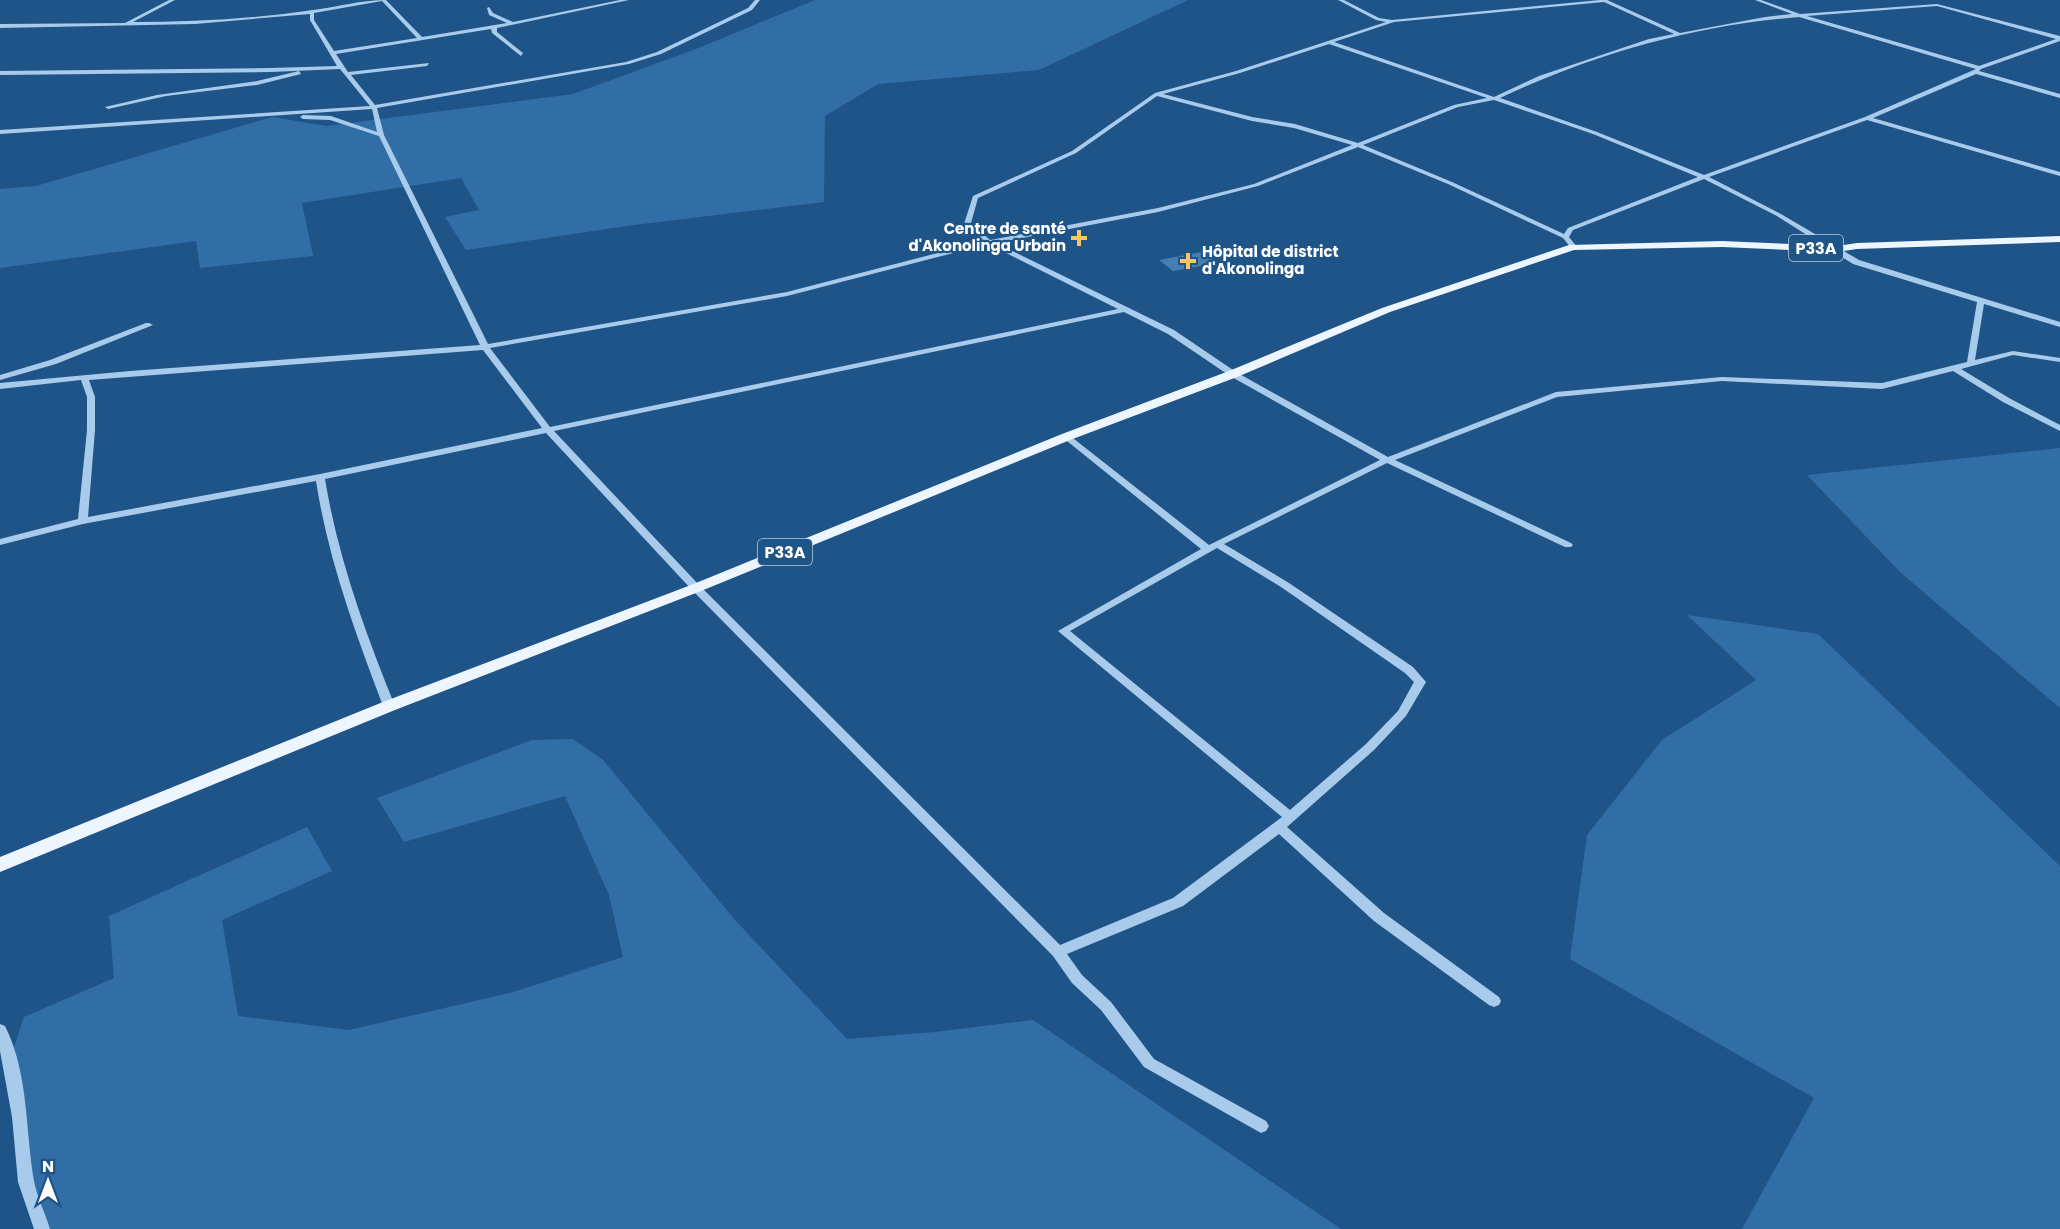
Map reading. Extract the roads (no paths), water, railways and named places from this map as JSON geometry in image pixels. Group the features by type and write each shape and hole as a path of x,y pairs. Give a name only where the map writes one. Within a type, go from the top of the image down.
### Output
{"main road":[{"name":"P33A","path":"0,866 389,706 696,588 1066,437 1233,374 1386,310 1569,242 1722,244 1837,249 1857,246 2060,239"}],"street":[{"path":"126,24 173,0"},
{"path":"0,26 195,23 312,12 383,0 421,39"},
{"path":"332,53 494,27 607,2 627,0"},
{"path":"0,132 374,106 627,63 659,53 696,36 750,9 758,0"},
{"path":"1340,0 1378,19 1393,21"},
{"path":"1568,545 1387,460 1233,374 1171,332 989,242 967,224 975,197 1074,152 1157,94 1238,72 1393,21 1606,0 1680,35"},
{"path":"1757,0 1801,16 2060,96"},
{"path":"0,386 485,348 787,294 989,242 1158,210 1256,185 1456,106 1496,98 1552,74 1651,40 1765,18 1937,5 2060,38"},
{"path":"489,8 491,14 512,23"},
{"path":"312,12 312,20 341,67 374,106 381,135 485,348 548,430 696,588 1058,952 1077,979 1106,1006 1149,1063 1261,1126"},
{"path":"494,27 494,32 521,54"},
{"path":"1157,94 1252,119 1295,126 1356,144 1450,183 1569,242 1570,229 1867,118 1977,70 2060,38"},
{"path":"1329,42 1595,132 1704,177 1737,192 1856,262 2060,325"},
{"path":"347,74 427,64"},
{"path":"0,73 341,67"},
{"path":"108,107 185,92 232,88 276,80 314,68"},
{"path":"267,114 331,118 381,135"},
{"path":"1867,118 2060,174"},
{"path":"1971,362 1981,301"},
{"path":"0,542 83,521 320,477 1123,310"},
{"path":"0,378 53,362 149,326"},
{"path":"1291,818 1063,631 1212,546 1387,460 1556,395 1722,379 1882,386 2013,353 2060,360"},
{"path":"1953,367 2006,400 2060,428"},
{"path":"83,521 91,430 91,397 84,378"},
{"path":"1058,952 1178,902 1279,827 1370,747 1402,713 1420,682 1409,670 1285,585 1212,546 1066,437"},
{"path":"320,477 342,582 389,706"},
{"path":"1279,827 1379,917 1494,1001"},
{"path":"0,1030 10,1059 20,1117 26,1182 42,1229"}],"place":[{"name":"Centre de santé d'Akonolinga Urbain","path":"1079,238"},
{"name":"Hôpital de district d'Akonolinga","path":"1188,261"}]}
